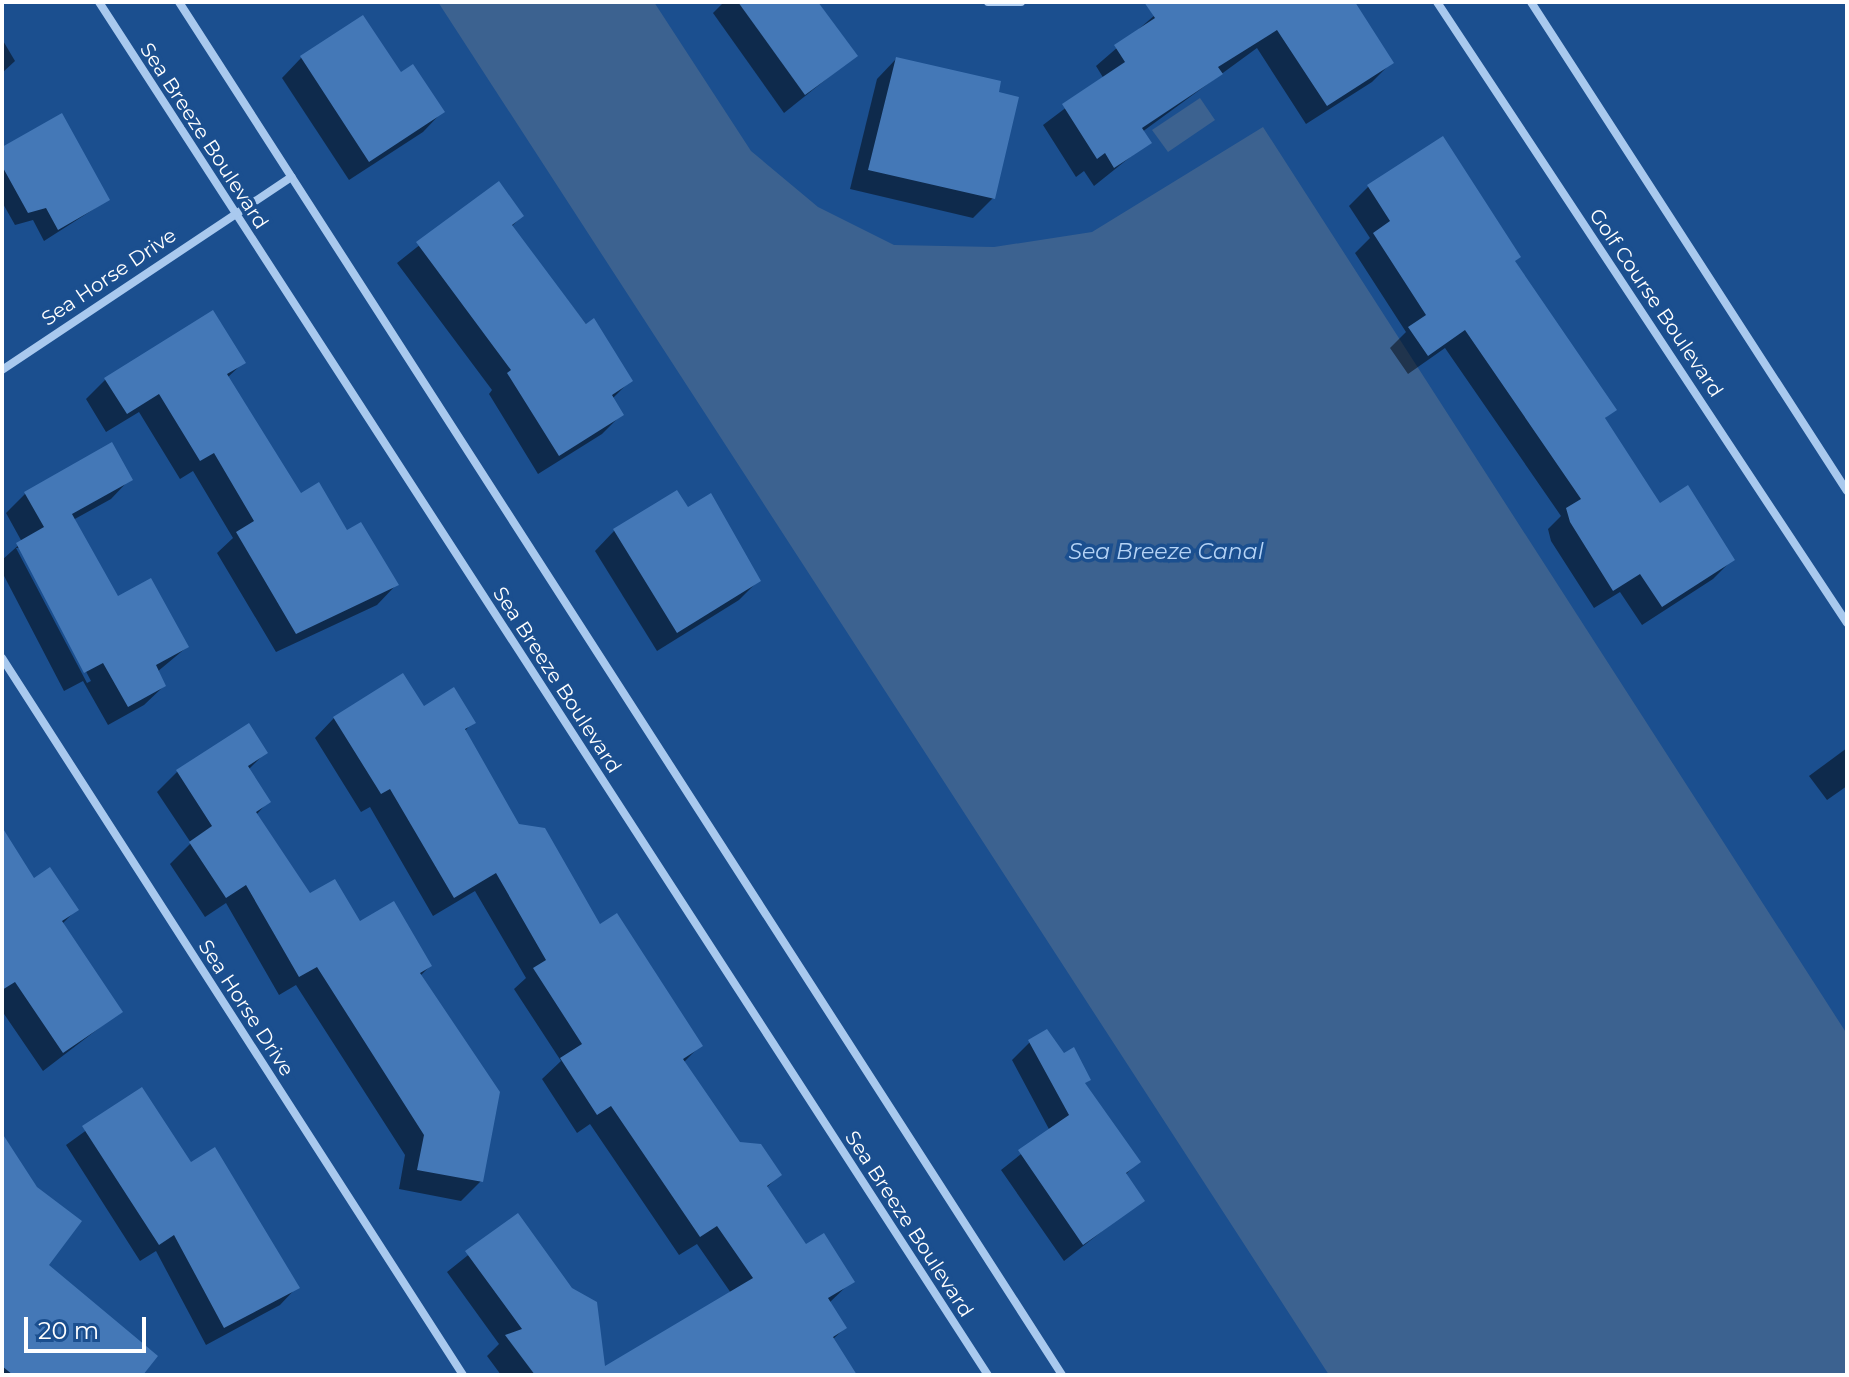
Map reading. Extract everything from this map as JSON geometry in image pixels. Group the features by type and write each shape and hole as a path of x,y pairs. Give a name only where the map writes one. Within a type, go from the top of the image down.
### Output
{"street":[{"name":"Sea Breeze Boulevard","path":"99,2 988,1375"},
{"path":"179,2 1062,1375"},
{"path":"988,2 1021,2"},
{"name":"Golf Course Boulevard","path":"1437,2 1847,623"},
{"path":"1531,2 1847,491"},
{"name":"Sea Horse Drive","path":"2,370 234,211 291,177"},
{"name":"Sea Horse Drive","path":"2,658 463,1375"}],"water":[{"name":"Sea Breeze Canal","path":"438,2 654,2 751,151 818,207 894,245 994,247 1092,232 1263,127 1847,1034 1847,1375 1329,1375"},
{"path":"1200,98 1215,120 1168,152 1152,130"}],"building":[{"path":"738,2 818,2 858,56 805,95"},
{"path":"1144,2 1355,2 1394,63 1327,106 1277,30 1218,67 1223,74 1142,128 1152,143 1114,168 1105,153 1097,159 1062,104 1125,62 1114,45 1155,18"},
{"path":"363,15 401,72 413,64 445,112 369,162 300,56"},
{"path":"896,57 1001,81 999,92 1019,97 995,199 868,170"},
{"path":"62,113 110,200 58,230 46,208 28,213 2,166 2,147"},
{"path":"1443,136 1521,257 1515,261 1617,410 1605,418 1660,503 1688,485 1735,560 1662,607 1640,574 1613,591 1570,522 1566,508 1581,499 1465,330 1428,356 1408,327 1426,315 1373,233 1390,221 1367,185"},
{"path":"499,181 524,216 512,225 586,324 594,318 633,381 612,395 624,415 559,456 507,373 511,370 416,242"},
{"path":"213,310 246,363 227,374 301,493 319,482 347,530 361,522 399,585 296,634 236,532 254,521 214,453 200,461 159,394 127,414 104,378"},
{"path":"112,442 133,480 72,514 118,596 151,578 189,647 156,665 166,686 128,707 103,663 84,673 16,543 44,527 24,492"},
{"path":"677,490 688,507 711,493 761,581 677,633 613,529"},
{"path":"403,673 424,706 454,687 476,723 465,729 519,824 545,828 600,924 617,913 703,1046 683,1059 740,1142 761,1144 782,1175 767,1186 806,1244 824,1233 855,1282 828,1298 847,1328 833,1337 857,1375 535,1375 505,1335 522,1329 465,1251 518,1213 572,1288 597,1302 605,1366 753,1278 717,1226 700,1237 611,1106 597,1115 560,1058 582,1044 533,968 546,960 496,873 454,898 390,789 381,794 333,717"},
{"path":"249,723 268,753 248,766 271,802 256,812 310,893 335,879 360,921 394,901 432,966 420,973 500,1092 483,1182 417,1170 424,1135 317,967 299,977 246,885 226,898 189,842 212,826 176,770"},
{"path":"2,827 34,878 50,867 79,910 62,921 123,1012 63,1053 15,982 2,990"},
{"path":"1047,1029 1064,1053 1074,1047 1091,1080 1085,1083 1141,1162 1126,1173 1145,1201 1083,1245 1018,1150 1069,1115 1028,1040"},
{"path":"142,1087 191,1162 215,1147 300,1288 224,1328 174,1235 159,1245 82,1126"},
{"path":"2,1133 37,1187 82,1221 49,1265 158,1356 143,1375 13,1375 2,1366"}]}
